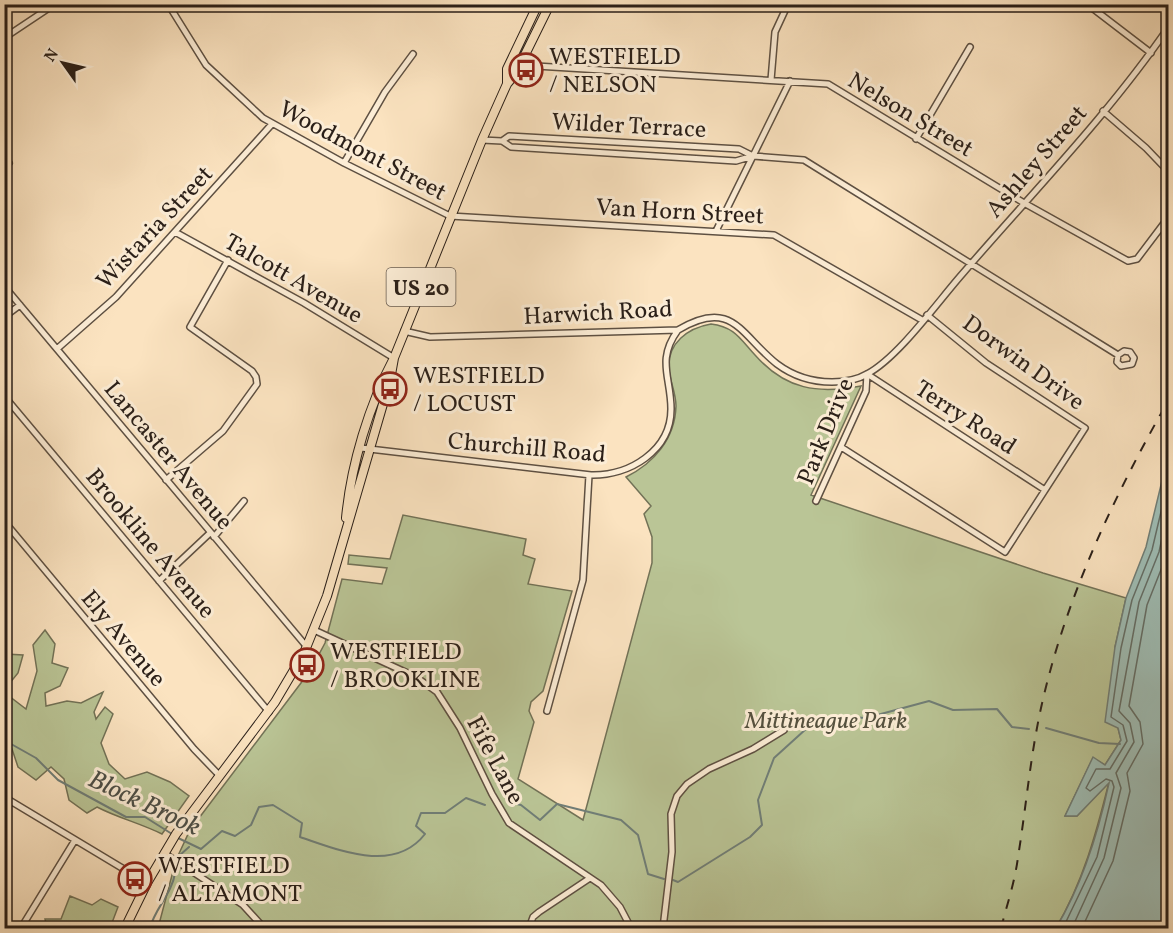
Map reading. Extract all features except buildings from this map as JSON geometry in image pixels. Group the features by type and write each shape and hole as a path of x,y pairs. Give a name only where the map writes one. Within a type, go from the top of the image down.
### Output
{"main road":[{"name":"US 20","path":"507,84 507,69 538,4"},
{"name":"US 20","path":"125,928 147,883 175,837 219,775 269,712 307,647 344,533 348,491 365,448 404,331 482,140 507,84 520,65 549,4"}],"street":[{"path":"4,39 55,4"},
{"name":"Woodmont Street","path":"168,4 206,65 272,124 450,216"},
{"path":"771,80 776,32 788,4"},
{"path":"1087,4 1151,53"},
{"name":"Ashley Street","path":"927,315 1103,111 1151,53 1168,28"},
{"path":"915,139 970,47"},
{"path":"344,163 385,92 412,54"},
{"name":"Nelson Street","path":"520,65 828,84 915,139 1131,262 1143,253 1168,218"},
{"path":"716,231 789,81"},
{"path":"1103,111 1146,148 1168,171"},
{"name":"Wistaria Street","path":"58,348 116,297 272,124"},
{"name":"Wilder Terrace","path":"502,141 509,136 739,149 753,156"},
{"name":"Wilder Terrace","path":"482,140 502,141 511,147 736,161 753,156 798,158 811,163 1118,355"},
{"path":"582,151 583,140"},
{"path":"661,145 661,156"},
{"name":"Van Horn Street","path":"450,216 779,236 922,321"},
{"name":"Talcott Avenue","path":"175,232 228,260 394,358"},
{"path":"166,480 224,431 257,384 256,376 252,371 190,327 228,260"},
{"name":"Lancaster Avenue","path":"4,286 307,647"},
{"path":"4,317 20,305"},
{"name":"Harwich Road","path":"404,331 430,337 678,330 701,320 726,320 745,330 777,364 802,377 840,382 867,374 900,345 927,315"},
{"name":"Dorwin Drive","path":"841,447 1005,552 1085,428 986,363 927,315"},
{"name":"Churchill Road","path":"365,448 589,475 606,475 624,470 644,460 657,447 671,414 665,358 678,330"},
{"name":"Terry Road","path":"867,374 1045,490"},
{"name":"Park Drive","path":"816,501 866,392 867,374"},
{"name":"Brookline Avenue","path":"5,397 269,712"},
{"path":"547,711 583,580 589,475"},
{"path":"159,581 212,535 244,501"},
{"name":"Ely Avenue","path":"4,521 187,741 219,775"},
{"name":"Fife Lane","path":"314,630 416,677 437,692 455,720 492,794 510,823 610,895 631,928"},
{"path":"663,928 672,852 671,814 677,796 690,782 709,769 753,749 784,730"},
{"path":"4,797 147,883"},
{"path":"4,812 11,801"},
{"path":"21,928 75,840"},
{"path":"165,853 243,905 264,928"},
{"path":"529,928 533,917 538,912 590,879"}],"green space":[{"name":"Mittineague Park","path":"711,324 732,331 767,367 791,382 817,389 861,386 811,495 1043,573 1126,598 1115,647 1118,728 1121,740 1105,765 1093,758 1065,816 1077,816 1109,782 1094,839 1081,875 1056,928 158,928 176,860 190,830 310,671 325,643 342,579 382,584 387,568 348,564 349,555 390,559 403,515 526,539 523,555 535,559 528,584 572,591 543,691 531,702 529,711 534,722 518,779 583,820 652,563 652,537 644,514 651,506 626,477 654,457 672,429 676,406 669,360 675,344 694,329"},
{"path":"45,630 55,644 52,663 68,668 60,686 45,693 46,706 67,701 81,703 103,692 94,712 96,719 105,707 113,714 101,743 109,764 125,779 147,772 170,782 189,796 162,834 97,807 87,813 69,800 64,779 51,767 36,780 18,767 12,749 5,744 5,693 26,709 37,671 33,645"},
{"path":"5,654 23,655 18,673 5,689"},
{"path":"70,896 92,905 101,899 118,907 110,928 47,928 45,919 61,919"}],"water":[{"path":"1168,456 1168,912 1156,928 1056,928 1074,894 1088,858 1109,783 1077,816 1065,816 1093,757 1105,765 1121,740 1118,728 1105,722 1115,647 1126,598 1146,547"}],"waterway":[{"name":"Block Brook","path":"673,880 678,882 750,837 762,825 758,800 774,758 806,729 848,717 866,718 929,701 953,710 997,709 1012,727 1029,729"},
{"name":"Block Brook","path":"1046,728 1099,743 1120,744"},
{"name":"Block Brook","path":"4,740 36,758 58,780 126,817 145,817 172,834"},
{"name":"Block Brook","path":"176,837 201,849 222,831 235,836 251,825 259,807 273,805 302,823 300,837 349,852 382,856 398,853 412,846 425,834 416,826 421,813 445,813 466,798 485,805"},
{"name":"Block Brook","path":"508,802 521,805 540,820 557,804 621,820 638,835 648,874 664,879"},
{"path":"180,855 189,847"},
{"path":"150,928 171,888 175,873"}],"railway":[{"path":"1001,928 1017,866 1037,727 1063,628 1110,512 1168,401"}],"place":[{"name":"WESTFIELD / NELSON","path":"526,70"},
{"name":"WESTFIELD / LOCUST","path":"390,389"},
{"name":"WESTFIELD / BROOKLINE","path":"307,665"},
{"name":"WESTFIELD / ALTAMONT","path":"135,879"}]}
